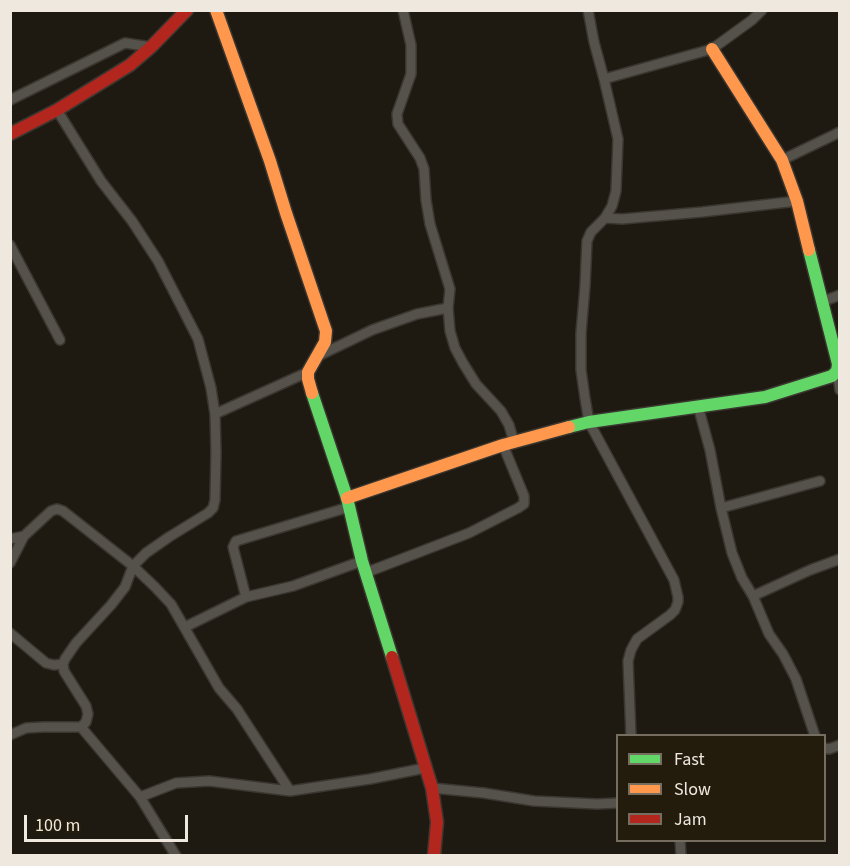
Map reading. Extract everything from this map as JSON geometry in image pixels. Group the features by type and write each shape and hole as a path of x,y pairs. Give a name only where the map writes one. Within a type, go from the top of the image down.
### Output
{"street":[{"path":"10,134 57,110 130,65 187,10"},
{"path":"216,10 270,161 326,331 325,342 308,372 308,379 348,502 364,567 432,788 437,822 434,855"},
{"path":"185,627 246,597 364,567 469,532 524,504 524,496 509,444 509,425 501,411 476,384 459,355 450,331 448,308 450,289 430,224 424,169 420,158 398,124 397,114 411,74 411,45 403,10"},
{"path":"588,10 618,139 616,191 612,206 605,218 591,232 587,241 581,370 588,422 674,580 678,597 675,610 637,639 631,650 628,661 631,734"},
{"path":"604,79 712,49 762,10"},
{"path":"10,100 125,43 151,47"},
{"path":"712,49 782,160 797,201 838,364 840,390"},
{"path":"10,735 26,728 81,727 86,722 88,714 86,706 64,671 63,664 76,643 125,587 133,566 146,553 208,513 213,508 214,500 215,414 211,388 198,339 158,261 101,180 57,110"},
{"path":"782,160 840,132"},
{"path":"605,218 622,219 679,214 797,201"},
{"path":"10,245 60,340"},
{"path":"821,302 840,295"},
{"path":"318,356 372,330 417,314 448,308"},
{"path":"246,597 233,547 236,541 509,444 588,422 765,397 832,376 837,371"},
{"path":"215,414 308,372"},
{"path":"698,406 732,553 769,634 796,679 815,734"},
{"path":"721,508 819,481"},
{"path":"10,563 24,536 51,511 57,509 63,511 133,566 171,604 219,688 237,709 290,791"},
{"path":"10,539 24,536"},
{"path":"753,596 840,559"},
{"path":"10,633 46,663 63,664"},
{"path":"81,727 140,797 176,855"},
{"path":"140,797 176,783 209,781 290,791 425,768"},
{"path":"432,788 534,801 616,803"}],"traffic: fast":[{"path":"569,427 589,422 765,397 832,376 837,371 838,364 809,250"},
{"path":"312,393 347,498 362,561 392,657"}],"traffic: slow":[{"path":"216,10 270,161 326,331 325,342 308,372 312,393"},
{"path":"712,49 782,160 797,201 809,250"},
{"path":"347,498 503,445 569,427"}],"traffic: jam":[{"path":"10,134 57,110 130,65 187,10"},
{"path":"392,657 432,788 437,822 434,856"}]}
